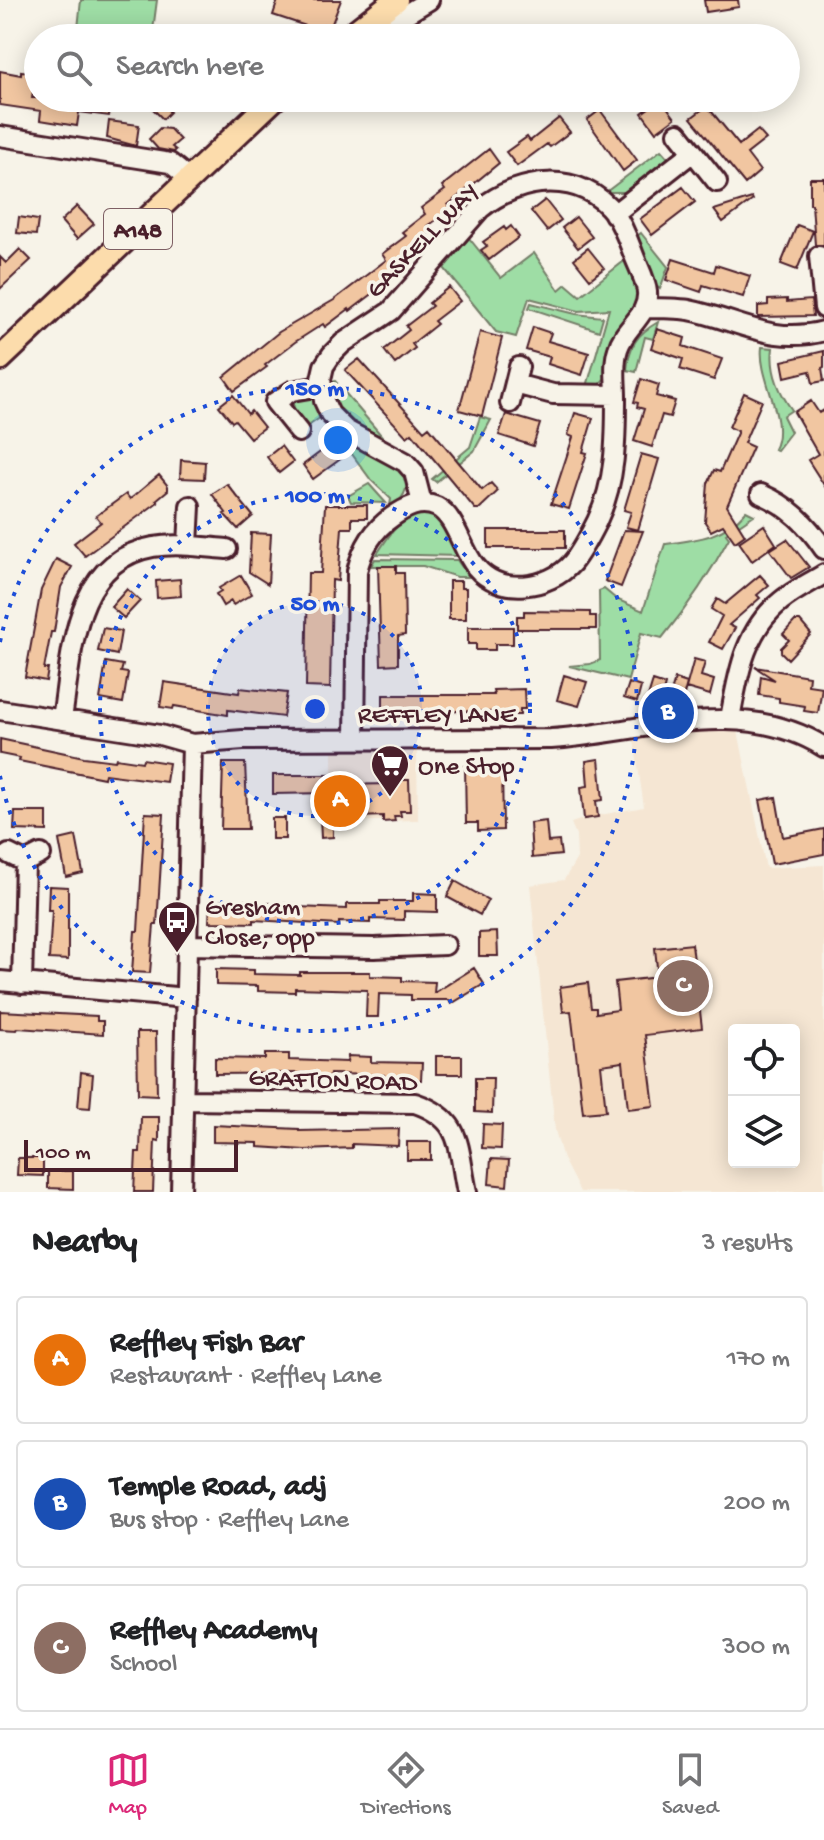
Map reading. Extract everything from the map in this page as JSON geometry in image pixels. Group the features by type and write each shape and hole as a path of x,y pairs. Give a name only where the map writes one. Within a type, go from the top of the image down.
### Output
{"main road":[{"path":"365,24 396,0"},
{"name":"A148","path":"0,359 260,112"}],"street":[{"path":"390,24 429,0"},
{"path":"678,133 717,182"},
{"path":"0,136 170,163 190,179"},
{"path":"614,214 693,152"},
{"name":"GASKELL WAY","path":"321,386 324,366 332,354 343,343 391,311 480,209 497,195 528,184 566,184 600,200 614,214 625,232 647,292 645,308"},
{"path":"819,256 824,308"},
{"path":"355,739 355,588 361,555 383,524 408,507 422,503 438,507 469,558 490,579 517,586 548,581 573,562 605,500 616,450 617,351 626,330 645,308 676,309 706,325 769,335 790,337 824,331"},
{"path":"510,403 517,375 553,394 616,395"},
{"path":"299,432 271,397 321,386 324,401 338,423 395,455 414,472 422,503"},
{"path":"761,494 778,501 806,523 824,549"},
{"path":"188,545 190,506"},
{"path":"62,719 79,616 93,586 113,565 137,551 158,546 227,549"},
{"path":"730,719 752,633 780,601 824,574"},
{"name":"REFFLEY LANE","path":"0,710 160,735 192,744 243,740 551,739 698,720 730,719 763,722 791,730 824,747"},
{"path":"181,1192 192,744"},
{"path":"22,984 25,856"},
{"path":"186,945 374,948 427,954 445,945"},
{"path":"0,981 186,998"},
{"name":"GRAFTON ROAD","path":"184,1100 415,1103 437,1110 453,1127 467,1192"}],"shaded area":[{"path":"692,731 738,731 766,868 824,865 824,1192 580,1192 563,1159 555,1130 530,885 564,880 577,858 576,835 571,823 644,807 634,740"},
{"path":"332,751 417,751 418,820 333,822"}],"green space":[{"path":"81,0 157,0 154,24 78,24"},
{"path":"661,150 669,159 628,192 606,192"},
{"path":"641,233 668,267 660,289 654,285 637,236"},
{"path":"469,238 501,278 534,253 559,290 566,284 580,296 628,258 641,298 606,377 596,388 589,387 588,383 609,309 579,311 529,298 516,337 496,332 444,268"},
{"path":"531,303 603,317 599,331 529,308"},
{"path":"658,322 653,339 645,337 636,372 627,370 635,342"},
{"path":"762,347 773,348 776,381 792,410 783,416 791,432 777,450 774,449 778,425 764,372"},
{"path":"335,381 387,442 384,445 340,420 326,387"},
{"path":"312,394 324,415 307,427 294,410 293,400"},
{"path":"480,417 491,420 474,451 436,482 432,479 470,447"},
{"path":"344,436 405,471 407,484 404,494 389,512 391,499 371,480 341,439"},
{"path":"369,484 386,503 351,502 348,496"},
{"path":"746,511 754,515 726,534 729,538 706,578 662,638 641,633 628,680 569,666 600,660 599,591 604,589 616,599 643,611 665,544 699,539 719,532"},
{"path":"425,512 438,516 459,556 377,554 402,522"},
{"path":"375,559 457,560 469,577 457,577 423,566 371,566"}],"building":[{"path":"278,0 341,0 332,24 300,24 273,15"},
{"path":"704,0 738,0 739,7 706,12"},
{"path":"0,71 21,75 21,71 24,71 24,109 0,105"},
{"path":"41,112 79,112 77,126 40,120"},
{"path":"79,112 110,112 109,116"},
{"path":"156,112 170,112 163,119"},
{"path":"601,112 637,160 623,171 587,120"},
{"path":"671,112 675,118 656,132 642,113"},
{"path":"699,112 712,112 739,145 758,130 766,139 747,154 760,171 745,184 691,118"},
{"path":"559,118 570,132 517,166 506,152 527,137 530,141"},
{"path":"109,121 139,125 136,146 107,138"},
{"path":"160,128 170,129 180,140 172,147 176,150 174,152 158,149 149,139"},
{"path":"489,149 499,163 448,205 451,209 428,226 432,232 408,250 412,255 388,273 392,279 350,311 295,342 234,391 224,377 279,332 334,300 386,260 382,254 406,236 402,232 425,214 421,208 445,190 442,186"},
{"path":"810,178 824,178 824,245 815,245"},
{"path":"683,187 695,202 652,235 640,219"},
{"path":"752,198 723,222 714,210"},
{"path":"545,200 561,220 547,231 531,211"},
{"path":"77,206 94,224 77,239 61,221"},
{"path":"19,217 38,220 36,235 17,233"},
{"path":"576,217 592,237 578,248 562,228"},
{"path":"797,225 813,231 797,270 781,264"},
{"path":"511,226 519,237 489,260 481,250 487,246 483,242 504,227 506,230"},
{"path":"588,248 604,268 590,279 574,259"},
{"path":"20,249 31,260 0,289 0,257 6,263"},
{"path":"673,259 714,272 716,265 750,276 743,297 703,285 701,292 666,280"},
{"path":"449,287 460,301 434,321 437,324 412,344 415,348 395,364 384,350 409,330 406,326 432,306 429,303"},
{"path":"787,299 787,302 811,300 813,316 758,317 758,306 768,305 768,300"},
{"path":"533,327 551,333 548,341 589,353 582,375 548,364 550,357 526,350"},
{"path":"657,329 685,338 683,346 722,359 714,380 680,369 683,359 651,348"},
{"path":"480,332 502,338 482,416 459,410"},
{"path":"824,351 824,381 813,383 810,371 785,377 782,361"},
{"path":"359,359 424,431 429,427 482,490 491,483 498,491 479,509 475,509 412,433 407,437 345,370"},
{"path":"641,379 659,385 656,396 675,401 670,417 662,415 652,447 634,441 644,409 634,402"},
{"path":"744,393 762,401 744,443 753,447 727,506 745,535 735,542 723,525 711,531 705,522 708,483 714,470 720,472 738,431 729,427"},
{"path":"233,395 248,414 251,411 264,427 250,438 219,406"},
{"path":"811,401 819,413 824,410 824,485 808,460 818,454 794,412"},
{"path":"575,413 593,418 583,452 587,453 569,509 551,504 573,437 568,435"},
{"path":"506,414 540,424 533,446 499,435"},
{"path":"335,441 346,455 313,479 303,465"},
{"path":"281,446 293,462 279,473 267,457"},
{"path":"641,454 659,459 638,530 626,527 631,512 624,510"},
{"path":"181,460 205,462 204,479 180,478"},
{"path":"159,475 168,490 156,500 158,502 85,556 74,543 101,522 96,516 126,494 130,499"},
{"path":"227,484 253,516 238,529 212,494"},
{"path":"325,505 367,505 367,518 352,518 352,528 342,528 338,581 332,580 330,688 306,687 308,573 321,573"},
{"path":"764,525 776,544 752,561 739,542"},
{"path":"488,530 565,530 565,548 488,548"},
{"path":"624,530 643,531 621,587 605,581"},
{"path":"251,533 271,534 268,584 249,572"},
{"path":"787,539 809,567 791,578 770,550"},
{"path":"56,559 72,567 61,587 44,669 48,669 46,681 25,677 41,590"},
{"path":"378,566 396,566 396,573 404,573 405,635 398,636 398,664 381,665"},
{"path":"241,575 252,594 233,605 231,601 223,606 216,594 221,591 219,588"},
{"path":"760,575 769,585 757,595 760,598 729,625 735,628 723,649 709,642 722,616 711,609 717,599 725,604"},
{"path":"180,579 181,596 157,598 156,581"},
{"path":"449,581 461,581 461,588 466,588 466,619 449,619"},
{"path":"127,589 140,601 124,618 111,607"},
{"path":"524,611 590,612 590,616 596,616 596,629 517,629 517,616 524,616"},
{"path":"795,621 800,621 811,634 788,659 781,652 789,640 783,634"},
{"path":"468,627 513,627 513,644 495,644 495,650 476,650 476,644 468,644"},
{"path":"103,628 121,631 117,655 98,651"},
{"path":"694,659 705,662 701,676 714,680 710,695 686,688"},
{"path":"106,662 123,665 121,672 128,673 123,703 100,699"},
{"path":"755,667 809,676 808,685 822,687 818,713 804,711 805,706 779,702 779,698 759,695 761,676 775,680"},
{"path":"564,675 587,682 579,706 557,700"},
{"path":"675,679 687,683 683,698 670,695"},
{"path":"653,681 665,685 661,700 648,697"},
{"path":"164,682 239,693 240,688 287,693 283,717 228,710 228,715 174,706 173,709 160,707"},
{"path":"629,683 641,687 637,702 624,698"},
{"path":"524,689 525,709 520,709 520,715 458,711 383,713 383,695 494,695 493,690"},
{"path":"0,739 84,757 169,763 166,782 105,774 104,778 19,761 20,758 0,754"},
{"path":"599,759 603,800 596,801 598,817 584,819 581,787 588,786 586,761"},
{"path":"223,763 245,763 248,829 221,829"},
{"path":"465,766 502,766 503,830 478,831 478,823 466,823"},
{"path":"273,775 329,775 329,793 273,794"},
{"path":"393,780 409,780 410,811 400,811 401,816 394,816 395,821 383,822 383,816 334,818 333,785 393,784"},
{"path":"776,797 783,837 824,829 824,854 772,864 760,800"},
{"path":"15,812 47,812 47,831 14,830"},
{"path":"145,813 164,814 157,925 154,925 150,973 132,972 135,931 138,931"},
{"path":"320,817 333,817 333,837 321,838"},
{"path":"272,818 285,818 285,839 272,839"},
{"path":"546,821 548,842 559,841 561,855 532,858 530,823"},
{"path":"76,836 83,873 66,877 59,840"},
{"path":"455,881 488,900 480,915 447,897"},
{"path":"49,886 68,887 68,960 49,959 52,910 48,910"},
{"path":"413,893 437,894 437,912 404,911 404,920 370,919 370,923 339,922 339,925 254,920 254,923 209,922 210,901 255,900 255,903 347,909 347,904 413,901"},
{"path":"497,932 498,956 479,956 479,933"},
{"path":"692,944 702,1028 645,1035 654,1106 628,1109 623,1062 601,1065 606,1111 583,1113 571,1011 563,1012 560,987 588,983 591,1008 596,1008 596,1013 618,1010 615,982 658,977 655,948"},
{"path":"474,968 484,984 451,1004 449,1000 411,1000 411,995 379,994 378,1017 366,1017 367,990 295,988 295,992 258,991 258,986 216,985 216,969 300,975 300,972 370,972 370,976 402,977 402,981 435,982 434,993"},
{"path":"0,1011 97,1016 97,1021 103,1021 103,1034 0,1029"},
{"path":"137,1032 156,1032 157,1095 138,1094"},
{"path":"265,1054 289,1054 289,1060 347,1062 348,1056 371,1057 371,1062 422,1063 421,1080 384,1079 384,1075 330,1074 329,1079 304,1078 304,1073 215,1074 215,1058 265,1059"},
{"path":"436,1056 462,1056 462,1074 436,1074"},
{"path":"81,1072 93,1074 90,1108 78,1107"},
{"path":"475,1078 493,1078 492,1113 475,1112"},
{"path":"141,1117 159,1117 153,1192 134,1192"},
{"path":"483,1124 502,1125 501,1149 482,1148"},
{"path":"213,1125 299,1131 399,1129 398,1146 352,1144 352,1148 305,1150 258,1147 258,1143 213,1142"},
{"path":"407,1142 431,1142 431,1160 407,1160"},
{"path":"18,1158 43,1158 43,1176 17,1175"},
{"path":"491,1159 509,1160 507,1186 489,1184"},
{"path":"48,1171 73,1171 73,1189 48,1188"}],"place":[{"name":"Temple Road, adj","path":"668,713"},
{"name":"One Stop","path":"390,798"},
{"name":"Reffley Fish Bar","path":"340,801"},
{"name":"Gresham Close, opp","path":"177,954"},
{"name":"Reffley Academy","path":"683,986"}]}
